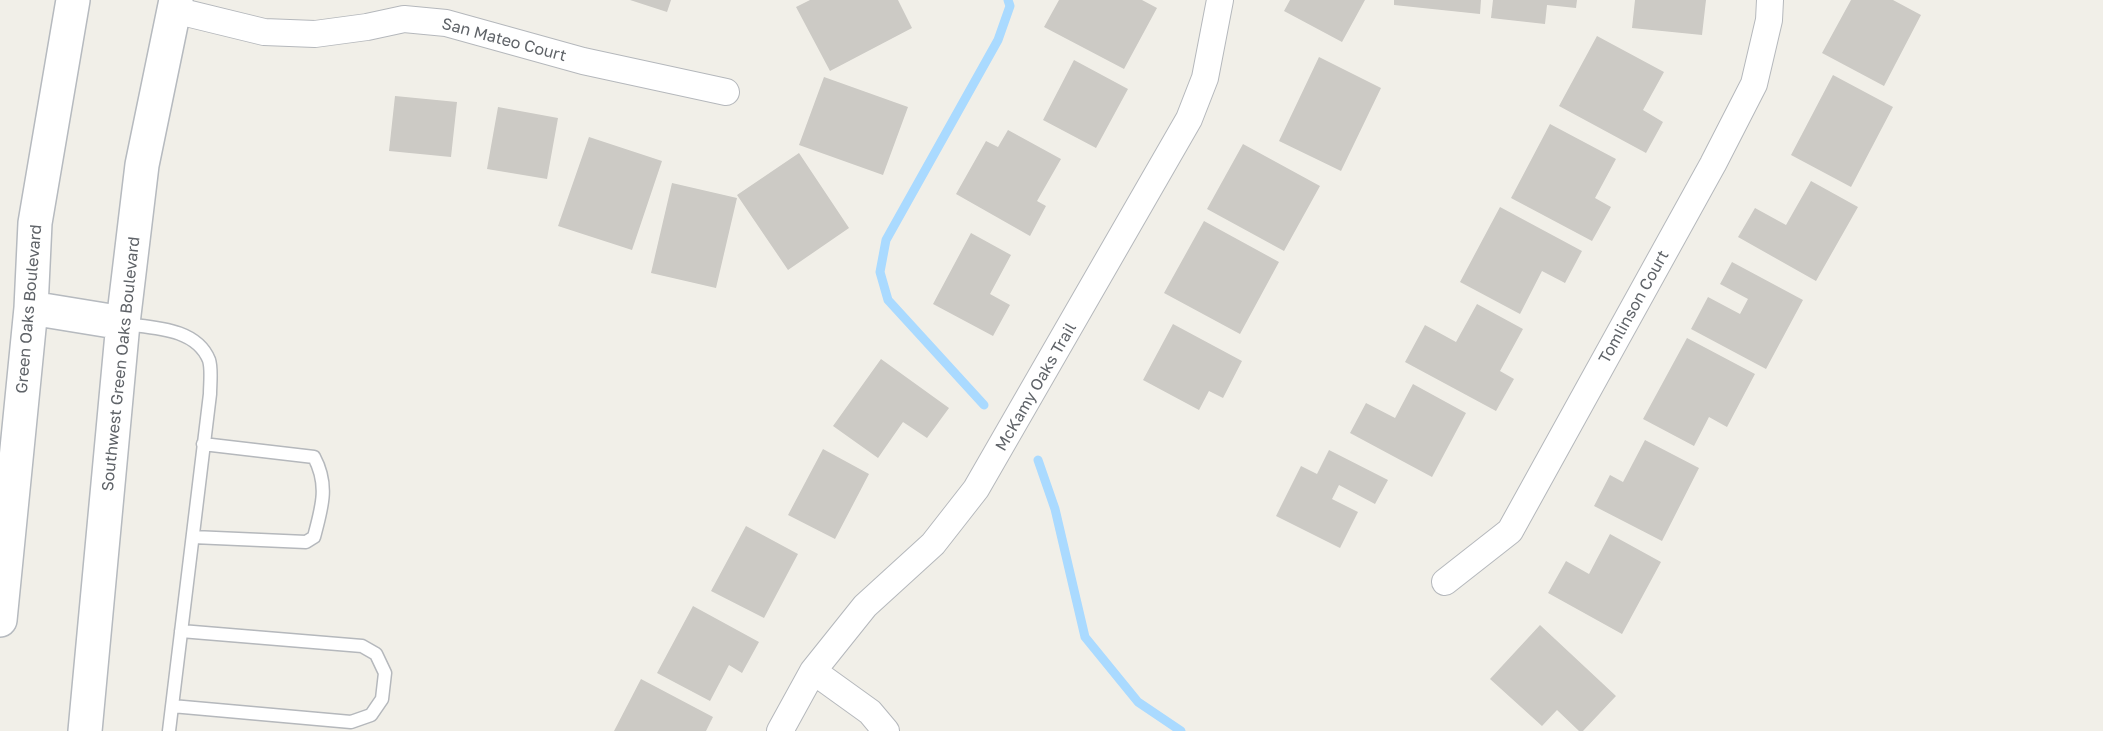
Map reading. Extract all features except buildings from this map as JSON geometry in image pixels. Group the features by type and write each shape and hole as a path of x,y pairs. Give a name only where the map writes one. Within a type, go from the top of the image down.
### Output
{"main road":[{"name":"Green Oaks Boulevard","path":"0,620 31,308 35,223 73,0"},
{"name":"Southwest Green Oaks Boulevard","path":"86,731 123,323 142,165 175,5"},
{"path":"31,308 123,323"}],"street":[{"name":"McKamy Oaks Trail","path":"780,731 813,671 864,606 933,544 976,489 1189,119 1205,78 1220,0"},
{"name":"Tomlinson Court","path":"1445,582 1510,531 1713,164 1754,84 1769,20 1770,0"},
{"name":"San Mateo Court","path":"175,5 264,32 315,34 367,27 406,10 583,61 726,92"},
{"path":"813,671 870,712 886,731"}],"lane":[{"path":"123,323 173,331 195,341 209,361 210,394 169,731"},
{"path":"193,537 306,542 314,537 324,501 321,470 314,457 203,444"},
{"path":"172,706 351,722 371,715 382,699 385,673 376,654 362,646 181,632"}],"waterway":[{"path":"984,405 888,300 880,272 886,240 998,40 1010,6 1008,0"},
{"path":"1038,460 1055,509 1085,637 1138,702 1181,731"}]}
